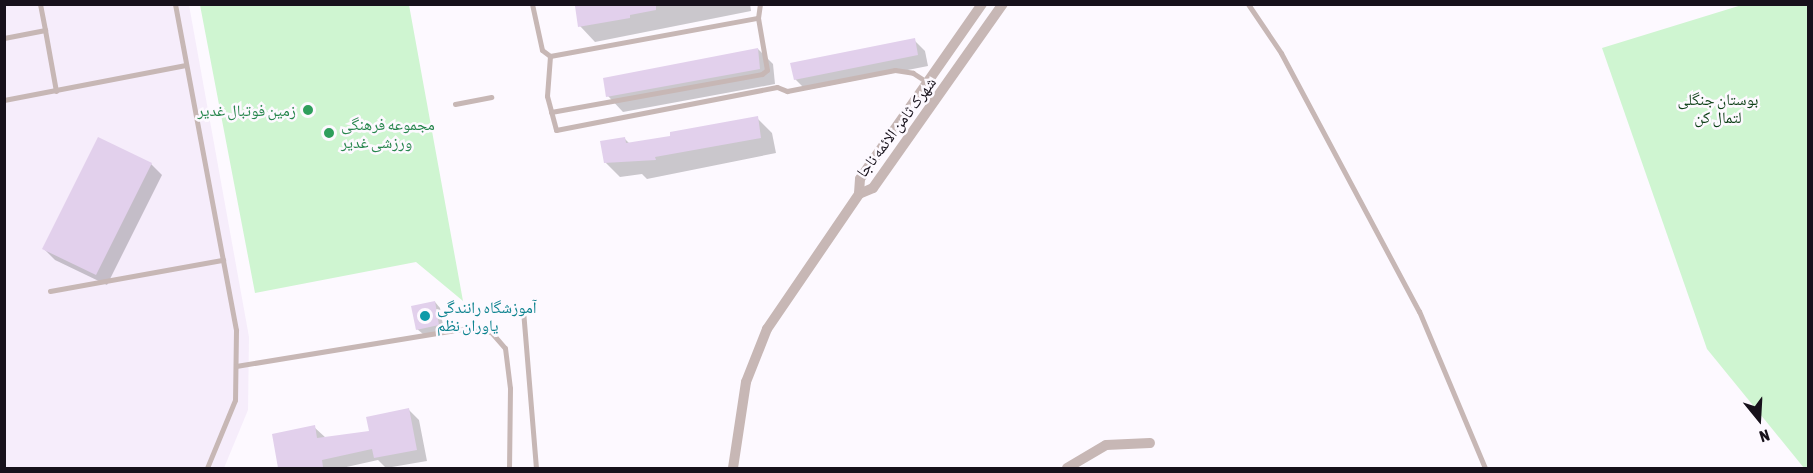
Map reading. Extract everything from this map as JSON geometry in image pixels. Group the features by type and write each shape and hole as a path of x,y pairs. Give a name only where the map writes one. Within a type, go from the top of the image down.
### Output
{"street":[{"name":"شهرک ثامن الائمه ناجا","path":"982,4 860,178 859,194 873,188 1003,4"},
{"path":"927,82 942,91"},
{"path":"733,468 746,382 767,329 859,194"},
{"path":"1067,468 1106,445 1150,443"}],"lane":[{"path":"40,4 56,91"},
{"path":"175,4 236,330 235,400 207,468"},
{"path":"532,4 543,50 550,56"},
{"path":"551,112 762,74 767,70 758,18 760,4"},
{"path":"1248,4 1281,53 1419,311 1485,468"},
{"path":"550,56 758,18"},
{"path":"4,38 45,30"},
{"path":"550,56 546,75 556,130 777,87 787,91 895,70 913,73 927,82"},
{"path":"4,100 186,65"},
{"path":"455,104 491,97"},
{"path":"50,291 223,260"},
{"path":"523,310 536,468"},
{"path":"236,366 463,329 491,332 505,348 510,400 509,468"}],"shaded area":[{"path":"4,5 189,5 249,337 248,410 224,468 5,468"}],"green space":[{"name":"بوستان جنگلی لتمال کن","path":"1745,4 1808,5 1808,468 1804,468 1707,349 1602,48"},
{"name":"مجموعه فرهنگی ورزشی غدیر","path":"200,5 409,5 463,301 416,262 255,293"}],"building":[{"path":"656,4 656,10 630,15 630,18 578,27 575,6"},
{"path":"915,38 918,55 794,80 790,63"},
{"path":"758,48 760,69 606,97 603,78"},
{"path":"758,116 761,138 655,157 656,160 604,163 600,141 625,137 626,143 670,136 670,132"},
{"path":"98,137 152,163 96,275 42,249"},
{"name":"آموزشگاه رانندگی یاوران نظم","path":"435,301 439,325 416,330 411,306"},
{"path":"409,408 417,450 374,458 372,449 322,460 323,467 278,468 272,434 315,425 317,438 369,431 366,417"}],"place":[{"name":"زمین فوتبال غدیر","path":"308,110"},
{"name":"مجموعه فرهنگی ورزشی غدیر","path":"329,133"},
{"name":"آموزشگاه رانندگی یاوران نظم","path":"425,316"}]}
